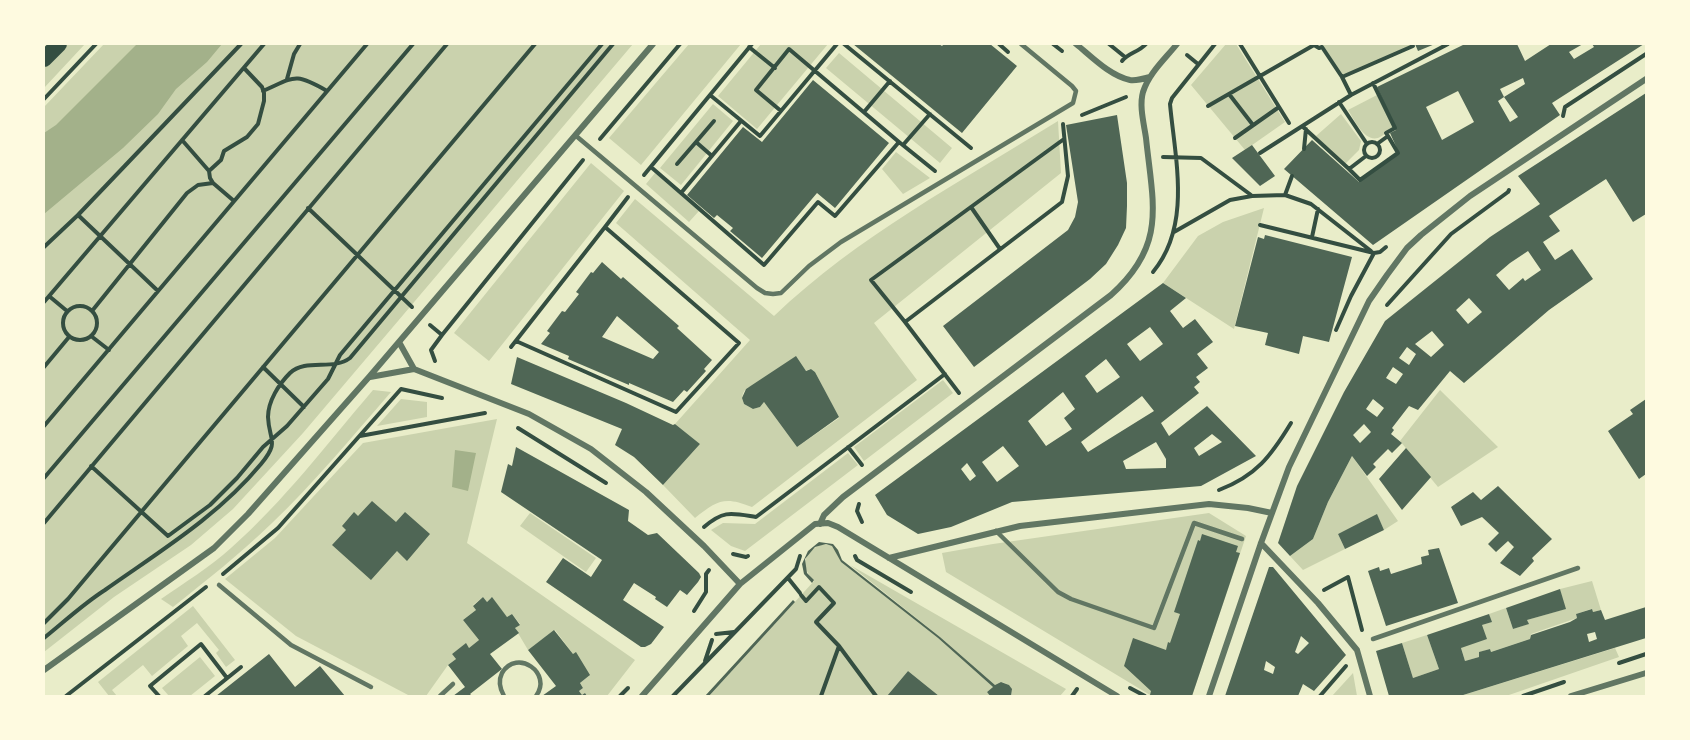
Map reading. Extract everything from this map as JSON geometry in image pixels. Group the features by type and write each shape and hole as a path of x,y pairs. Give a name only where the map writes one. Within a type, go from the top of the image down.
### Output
{"highway":[{"path":"44,59 59,44"}],"street":[{"path":"44,670 214,548 248,514 369,377 653,44"},
{"path":"1076,44 1113,72 1130,80 1150,78"},
{"path":"819,524 824,515 843,497 1111,295 1134,271 1143,258 1151,239 1153,219 1142,100 1150,78 1178,44"},
{"path":"1209,696 1289,467 1369,301 1407,248 1435,223 1470,196 1647,78"},
{"path":"399,342 414,369"},
{"path":"369,377 414,369 530,414 591,449 646,492 704,546 740,584"},
{"path":"889,558 1020,526 1209,504 1272,513"},
{"path":"642,696 740,584 815,524 838,527 1117,696"},
{"path":"1261,543 1318,603 1356,650 1370,696"},
{"path":"1571,696 1647,673"}],"lane":[{"path":"575,135 757,288 773,294 781,292 809,266 841,242 1073,103 1076,91 1072,86 1021,44"},
{"path":"996,531 1058,592 1071,599 1154,628 1194,523 1242,539"},
{"path":"1373,639 1578,568"},
{"path":"217,583 291,645 371,687"},
{"path":"504,696 501,691 500,677 508,666 522,662 529,664 539,674 540,687 536,696"},
{"path":"440,696 453,684"}],"path":[{"path":"44,99 96,44"},
{"path":"44,247 78,215 241,44"},
{"path":"44,302 264,44"},
{"path":"287,79 294,54 300,44"},
{"path":"44,426 367,44"},
{"path":"44,478 413,44"},
{"path":"44,523 447,44"},
{"path":"44,623 68,599 535,44"},
{"path":"91,466 168,536 210,505 273,438 288,426 328,379 340,355 602,44"},
{"path":"44,638 102,591 190,532 219,507 261,464 273,445 268,417 273,395 291,372 300,367 342,364 350,358 613,44"},
{"path":"442,335 680,44"},
{"path":"710,95 760,136 837,44"},
{"path":"844,44 971,149"},
{"path":"999,44 1016,58"},
{"path":"1109,44 1125,57"},
{"path":"1113,72 1125,57 1142,49 1146,44"},
{"path":"1149,277 1162,261 1174,233 1179,206 1170,104 1172,98 1215,44"},
{"path":"1240,44 1290,123"},
{"path":"1208,106 1314,44 1319,48 1322,47 1351,94"},
{"path":"1260,153 1304,128 1351,94 1448,44"},
{"path":"635,169 643,176 751,45 775,68"},
{"path":"1342,77 1413,46"},
{"path":"781,111 756,90 789,49 935,171 944,166"},
{"path":"209,171 221,160 224,151 247,138 258,124 264,101 263,91 244,68"},
{"path":"263,91 287,79 301,79 327,91"},
{"path":"864,112 890,81"},
{"path":"1304,128 1360,180 1398,153 1386,133 1395,128 1373,83"},
{"path":"1119,92 1125,97 1129,106"},
{"path":"1229,94 1253,125"},
{"path":"1073,118 1125,97"},
{"path":"1339,102 1367,144"},
{"path":"1235,138 1279,106"},
{"path":"903,145 930,114"},
{"path":"677,164 714,121"},
{"path":"681,193 741,121"},
{"path":"905,322 1062,202 1068,176 1063,122"},
{"path":"1304,128 1304,148"},
{"path":"1377,144 1388,136"},
{"path":"951,400 960,394 871,280 1064,138"},
{"path":"600,139 609,147"},
{"path":"182,140 209,171 213,183 234,201"},
{"path":"696,142 712,156"},
{"path":"651,167 764,265 818,202 835,216 899,142"},
{"path":"1366,156 1364,148 1372,142 1377,144 1380,150 1377,157"},
{"path":"962,154 981,143"},
{"path":"1174,156 1201,158 1252,196"},
{"path":"1349,169 1366,156"},
{"path":"1366,156 1377,157"},
{"path":"1377,157 1382,164"},
{"path":"1285,195 1292,176"},
{"path":"92,311 187,193 198,185 213,183"},
{"path":"1382,311 1451,234 1508,192 1510,184"},
{"path":"511,346 632,192"},
{"path":"1174,233 1230,200 1252,196 1285,195 1318,209 1374,253"},
{"path":"971,207 1000,249"},
{"path":"308,208 401,296"},
{"path":"1311,237 1318,209"},
{"path":"78,215 158,291"},
{"path":"1260,225 1374,253"},
{"path":"516,341 676,412 739,343 605,227"},
{"path":"1333,336 1374,253"},
{"path":"49,296 67,311"},
{"path":"81,306 92,311 97,326 91,336 78,340 69,337 62,322 67,311 81,306"},
{"path":"91,336 109,350"},
{"path":"44,367 69,337"},
{"path":"263,367 304,407"},
{"path":"702,530 718,515 756,517 945,374"},
{"path":"222,575 278,528 401,390 453,400"},
{"path":"360,436 491,412 483,408"},
{"path":"1213,491 1240,481 1253,473 1268,458 1293,420"},
{"path":"515,426 612,486"},
{"path":"848,447 864,468 857,474"},
{"path":"863,498 857,511 859,519 867,527"},
{"path":"673,696 788,578 796,569 799,557 805,551"},
{"path":"853,551 857,560 912,592"},
{"path":"726,552 746,557 754,552"},
{"path":"700,566 706,574"},
{"path":"1318,594 1348,577 1363,633"},
{"path":"788,578 806,601 819,587 834,603 816,622 839,646 876,696"},
{"path":"66,696 217,583"},
{"path":"705,663 715,634 734,632"},
{"path":"159,696 150,686 201,644 227,678"},
{"path":"821,696 839,646"},
{"path":"1320,696 1348,664"},
{"path":"205,696 241,667"},
{"path":"1072,696 1077,689 1087,694"}],"shaded area":[{"path":"68,44 85,44 44,88 44,68"},
{"path":"104,44 633,44 303,433 233,509 191,545 114,597 44,652 44,107"},
{"path":"137,44 222,44 207,62 176,89 158,114 123,148 44,214 44,133 56,125"},
{"path":"689,44 741,44 641,165 609,138"},
{"path":"761,44 828,44 757,129 718,96"},
{"path":"1226,44 1236,44 1285,122 1245,150 1191,85"},
{"path":"1320,44 1412,44 1413,46 1342,77"},
{"path":"839,53 952,148 940,163 826,68"},
{"path":"1377,95 1393,127 1380,137 1373,138 1368,137 1360,129 1348,110"},
{"path":"713,104 733,121 681,185 660,168"},
{"path":"1341,114 1361,141 1359,150 1345,164 1316,136"},
{"path":"1058,121 1061,173 874,323 917,380 752,507 735,502 722,502 709,507 695,518 663,485 700,444 675,424 750,340 616,223 635,199 774,316 806,287 875,235 947,188","holes":["811,369 815,372 839,418 797,447 764,402 760,407 753,409 744,404 743,394 749,387"]},
{"path":"896,152 930,178 903,194 882,169"},
{"path":"591,163 624,191 489,361 454,333"},
{"path":"655,173 699,211 689,222 646,184"},
{"path":"1264,208 1234,329 1163,283 1198,236 1223,222"},
{"path":"943,380 953,393 864,461 854,447"},
{"path":"373,390 391,392 287,508 235,556 173,607 161,599 214,562 250,530 305,472"},
{"path":"1440,390 1498,447 1438,487 1400,441"},
{"path":"401,399 427,402 427,417 377,426"},
{"path":"497,419 467,543 635,660 607,696 587,696 585,693 582,695 579,691 583,688 580,683 589,676 576,653 573,654 555,630 528,650 515,628 520,624 512,614 507,617 491,598 487,602 483,597 473,605 476,610 463,620 479,640 469,648 465,644 452,654 456,659 448,665 426,696 410,696 296,636 225,579 275,538 363,443"},
{"path":"455,450 476,453 468,491 452,487"},
{"path":"848,453 858,465 745,551 731,546 711,530 723,523 755,524"},
{"path":"1352,456 1398,521 1384,530 1377,515 1338,534 1345,549 1303,570 1290,556 1313,539 1328,502"},
{"path":"530,513 596,558 586,572 520,526"},
{"path":"1209,513 1246,536 1192,696 1150,695 946,572 942,553 993,544"},
{"path":"826,544 832,546 841,562 938,638 993,687 987,692 990,696 939,696 908,671 887,696 709,696 814,581 806,569 806,558 813,549"},
{"path":"850,565 1066,689 1060,696 1011,696 1012,691 1009,685 1001,682 995,685 940,637"},
{"path":"1592,581 1601,610 1593,612 1591,609 1576,614 1577,618 1531,634 1530,639 1491,652 1490,649 1480,652 1479,657 1465,661 1461,648 1482,625 1491,622 1489,614 1506,608 1513,629 1528,624 1527,620 1565,609 1560,589"},
{"path":"193,606 235,660 226,667 216,653 219,650 197,623 181,636 188,646 152,676 143,665 112,690 117,696 109,696 98,682"},
{"path":"1427,635 1439,669 1413,678 1402,643"},
{"path":"1615,648 1619,657 1506,696 1460,696"},
{"path":"200,657 215,676 190,696 169,696 162,688"},
{"path":"1353,673 1357,696 1332,696"}],"building":[{"path":"853,44 939,44 942,46 944,44 990,44 1017,66 962,133"},
{"path":"1415,44 1435,44 1418,51"},
{"path":"1465,44 1517,44 1525,61 1551,44 1583,44 1569,52 1574,59 1594,47 1592,44 1644,44 1552,103 1560,115 1373,245 1284,169 1312,140 1359,182 1399,153 1390,133 1396,130 1377,87","holes":["1523,78 1525,84 1504,97 1500,89","1458,91 1474,122 1442,140 1426,107","1504,97 1518,117 1510,122 1498,101"]},
{"path":"813,80 889,143 835,208 817,193 762,258 730,231 733,228 717,215 714,218 687,195 743,127 762,142"},
{"path":"1646,93 1646,214 1633,222 1606,179 1549,216 1560,231 1543,242 1555,260 1572,249 1593,279 1549,310 1464,383 1450,371 1418,410 1409,406 1392,428 1394,430 1391,434 1402,443 1392,453 1388,449 1373,464 1376,467 1367,476 1352,456 1328,502 1313,539 1290,556 1278,543 1297,486 1344,392 1385,321 1490,237 1540,204 1518,176","holes":["1528,251 1541,270 1525,281 1523,278 1509,290 1496,275","1469,298 1482,312 1468,324 1456,310","1432,331 1444,345 1431,357 1415,344","1407,347 1416,354 1409,365 1399,358","1393,367 1403,374 1396,384 1386,378","1373,399 1384,408 1377,417 1366,409","1364,424 1371,432 1360,443 1353,435"]},
{"path":"1117,115 1127,183 1126,228 1118,245 1106,264 1090,279 974,367 943,326 1068,230 1075,217 1078,202 1066,125"},
{"path":"1252,145 1275,176 1260,186 1232,158"},
{"path":"1265,235 1352,257 1329,342 1303,336 1299,354 1265,345 1268,333 1235,326 1258,237 1264,239"},
{"path":"602,262 621,279 623,277 679,326 677,328 712,360 704,369 706,371 687,392 684,390 673,402 568,359 569,356 541,344 550,333 547,331 562,311 565,312 579,294 576,292 591,272 593,273","holes":["617,316 659,352 653,359 602,337"]},
{"path":"1163,283 1186,298 1170,311 1183,328 1195,319 1213,342 1197,354 1208,368 1196,377 1200,382 1194,387 1199,393 1161,423 1169,436 1207,406 1256,456 1201,486 1012,502 951,527 918,534 887,515 875,495","holes":["1150,327 1163,344 1140,361 1127,344","1106,359 1120,377 1097,393 1085,376","1063,392 1075,409 1064,418 1072,429 1046,446 1028,421","1142,396 1154,411 1088,452 1081,442","1212,434 1222,442 1199,456 1194,448","1156,442 1166,459 1166,468 1126,469 1123,461","1003,446 1019,466 997,482 982,462","967,463 976,476 970,481 961,469"]},
{"path":"796,356 806,371 811,369 815,372 839,417 797,447 764,402 760,407 753,409 744,404 742,398 746,389"},
{"path":"517,357 675,424 700,444 663,485 634,457 615,445 622,429 511,384"},
{"path":"1646,399 1646,474 1639,479 1608,431 1633,414 1630,410"},
{"path":"516,447 629,510 628,521 648,535 657,533 699,573 701,577 687,595 680,590 667,607 634,583 623,600 664,627 651,644 641,647 546,582 563,558 591,577 602,560 501,492 508,464 512,466"},
{"path":"1406,448 1431,477 1402,510 1379,479"},
{"path":"1498,486 1552,539 1532,558 1534,561 1520,576 1500,563 1514,547 1508,541 1496,552 1488,544 1499,533 1482,517 1461,526 1451,507 1473,492 1481,500"},
{"path":"372,501 396,522 405,512 430,534 407,561 397,551 371,580 332,545 346,530 342,526 354,512 358,516"},
{"path":"1377,514 1384,530 1345,549 1338,534"},
{"path":"1202,534 1238,546 1236,552 1240,553 1192,696 1150,695 1151,691 1124,666 1133,638 1166,650 1180,614 1174,612"},
{"path":"819,542 833,544 842,560 940,637 995,685 1001,682 1009,685 1012,689 1011,696 990,696 987,692 993,687 938,638 841,562 832,546 826,544 815,547 805,559 807,573 814,580 812,583 804,574 802,564 808,551"},
{"path":"1439,548 1458,603 1386,626 1368,571 1379,567 1380,571 1389,568 1391,574 1422,564 1421,557 1429,555 1428,550"},
{"path":"1269,567 1273,567 1346,655 1314,691 1303,684 1298,696 1225,696","holes":["1301,636 1309,643 1298,654 1295,652","1266,661 1275,667 1273,674 1264,670"]},
{"path":"1560,589 1566,609 1527,620 1529,624 1513,629 1506,608"},
{"path":"483,597 487,602 492,597 507,617 512,614 520,625 515,628 519,633 490,654 502,669 470,694 472,696 453,696 465,687 448,665 456,659 452,654 466,643 469,648 479,640 463,620 476,610 473,606"},
{"path":"793,600 795,602 709,696 705,696"},
{"path":"1646,607 1646,638 1460,696 1389,696 1376,651 1402,643 1413,678 1439,669 1427,635 1489,614 1492,622 1482,625 1487,639 1461,648 1465,661 1479,657 1479,652 1490,649 1491,652 1530,639 1531,635 1570,622 1577,618 1576,614 1592,609 1593,612 1601,610 1605,620","holes":["1595,632 1597,639 1589,642 1587,634"]},
{"path":"554,630 573,654 576,652 590,675 580,683 583,688 579,691 582,695 585,693 587,696 542,696 556,686 528,650"},
{"path":"269,654 295,687 320,666 345,696 216,696"},
{"path":"908,671 939,696 887,696"}]}
